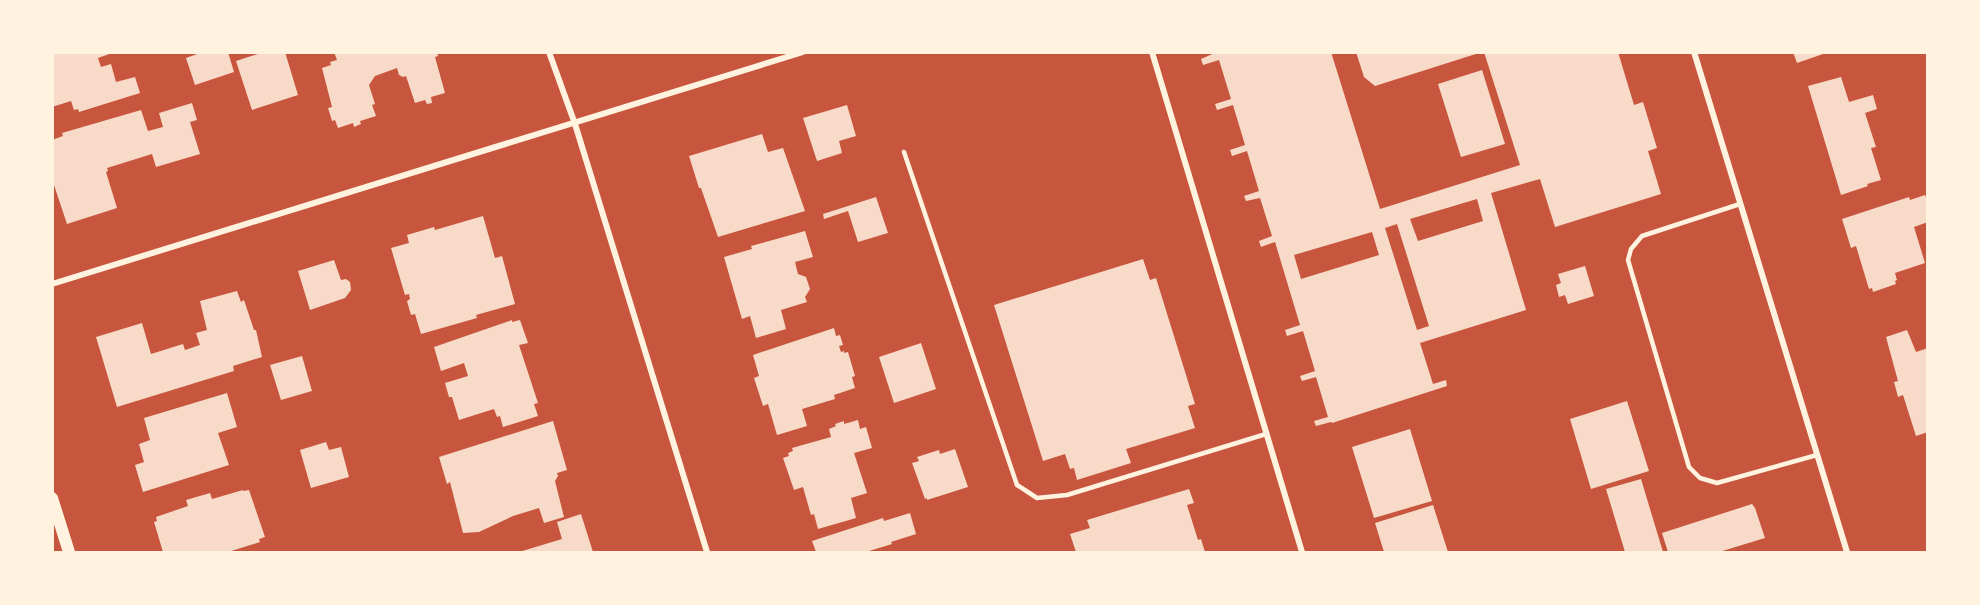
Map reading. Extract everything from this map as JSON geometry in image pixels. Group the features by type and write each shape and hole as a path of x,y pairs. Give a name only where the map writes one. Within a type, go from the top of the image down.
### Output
{"main road":[{"path":"52,498 69,552"}],"street":[{"path":"549,52 574,124 707,552"},
{"path":"52,284 803,52"},
{"path":"1152,52 1302,552"},
{"path":"1694,52 1847,552"}],"lane":[{"path":"904,152 1017,485 1037,498 1067,495 1266,434"},
{"path":"1740,204 1642,236 1631,249 1628,261 1689,467 1700,478 1717,483 1817,455"}],"building":[{"path":"52,52 115,52 98,58 101,67 111,64 116,82 135,77 140,93 79,112 78,109 74,110 71,101 52,107"},
{"path":"203,52 228,52 234,72 195,85 186,58"},
{"path":"264,52 285,52 298,95 252,110 236,61"},
{"path":"334,52 437,52 438,56 435,57 445,93 431,97 432,103 427,104 425,100 415,103 406,76 399,75 397,68 375,76 369,85 376,116 360,121 361,124 354,127 353,123 338,128 335,120 332,121 328,108 332,107 322,68 337,60"},
{"path":"1217,52 1331,52 1380,209 1520,165 1484,52 1618,52 1634,105 1643,102 1657,148 1648,151 1661,194 1555,227 1540,179 1491,193 1526,310 1420,343 1433,384 1446,380 1447,386 1332,423 1316,426 1314,421 1328,417 1316,377 1302,381 1300,376 1315,371 1303,331 1287,336 1285,330 1300,325 1275,242 1261,247 1259,241 1272,236 1260,198 1246,201 1244,196 1259,191 1247,151 1232,156 1230,150 1245,145 1233,105 1217,110 1215,104 1231,99 1219,60 1203,65 1201,59","holes":["1477,199 1483,221 1418,241 1410,219","1397,224 1429,326 1417,330 1385,228","1372,232 1379,255 1301,279 1294,255"]},
{"path":"1356,52 1479,53 1375,86 1364,77"},
{"path":"1793,52 1826,52 1826,53 1797,63"},
{"path":"1482,70 1505,144 1461,157 1438,84"},
{"path":"1841,77 1849,102 1873,95 1877,109 1865,113 1876,147 1871,148 1881,180 1841,195 1808,86"},
{"path":"192,103 197,120 190,122 200,154 156,167 152,154 107,168 106,172 117,208 67,224 52,179 52,140 63,136 62,133 141,110 148,131 163,127 159,113"},
{"path":"847,105 856,136 839,141 842,153 817,161 803,118"},
{"path":"762,134 768,152 783,148 805,211 718,237 689,156"},
{"path":"1925,195 1928,202 1928,222 1914,227 1925,263 1895,273 1896,284 1873,292 1872,288 1869,289 1856,246 1851,248 1842,219 1909,197 1910,200"},
{"path":"876,197 888,233 858,242 848,211 824,219 823,214"},
{"path":"483,216 495,258 502,256 515,304 421,334 415,314 411,315 407,301 410,299 409,294 405,295 391,248 409,243 407,235 434,227 435,230"},
{"path":"805,231 813,257 795,262 798,274 806,277 810,289 805,297 807,302 781,310 786,329 756,338 750,316 742,319 724,257 752,249 751,246"},
{"path":"1143,259 1150,280 1156,278 1195,404 1188,406 1195,428 1126,449 1131,463 1077,480 1074,468 1070,469 1065,454 1043,461 994,305"},
{"path":"334,260 341,280 346,279 350,282 351,290 345,298 310,310 298,271"},
{"path":"1585,266 1594,296 1568,304 1565,295 1559,297 1556,285 1561,283 1558,274"},
{"path":"237,291 241,302 244,300 254,330 256,330 262,357 233,366 234,371 117,407 96,337 142,323 151,354 183,344 185,350 200,345 196,333 207,330 200,301"},
{"path":"512,320 512,322 520,320 528,343 519,345 538,403 534,404 538,416 503,427 500,416 497,417 494,409 459,420 445,383 468,376 464,363 441,371 434,347"},
{"path":"834,328 836,336 840,335 843,345 839,346 841,352 848,352 855,376 852,377 855,388 834,395 835,399 802,409 807,426 777,435 768,404 763,406 754,378 759,376 753,355"},
{"path":"1907,330 1916,352 1928,348 1928,432 1916,436 1903,395 1898,397 1894,382 1898,381 1886,337"},
{"path":"921,343 936,389 894,403 879,357"},
{"path":"302,356 312,391 281,400 270,365"},
{"path":"227,393 237,427 218,433 229,465 143,492 135,465 144,462 139,444 150,440 144,418"},
{"path":"1627,401 1649,471 1591,489 1570,419"},
{"path":"858,420 860,429 866,427 872,448 854,453 867,493 851,498 856,518 818,529 814,514 811,515 803,487 794,490 783,458 789,456 788,453 793,451 792,448 831,437 829,429 836,426 835,424"},
{"path":"553,421 567,470 557,473 555,481 564,517 544,523 539,508 513,516 479,532 463,533 450,482 447,484 439,457"},
{"path":"1410,429 1432,501 1374,518 1352,447"},
{"path":"326,442 329,450 341,447 349,477 311,488 300,450"},
{"path":"955,449 968,487 925,499 912,463 919,461 917,457 939,450 940,454"},
{"path":"1641,479 1663,552 1625,552 1606,489"},
{"path":"1189,489 1194,503 1187,505 1198,540 1201,539 1205,552 1076,552 1070,534 1090,528 1087,520"},
{"path":"249,490 265,537 259,539 260,542 228,552 163,552 154,522 157,521 156,517 188,506 186,500 210,493 212,499"},
{"path":"1752,504 1765,538 1719,552 1668,552 1662,533"},
{"path":"1433,505 1448,552 1384,552 1375,523"},
{"path":"910,513 916,534 870,552 816,552 812,541 883,518 884,521"},
{"path":"581,514 593,552 519,552 562,539 557,522"}]}
